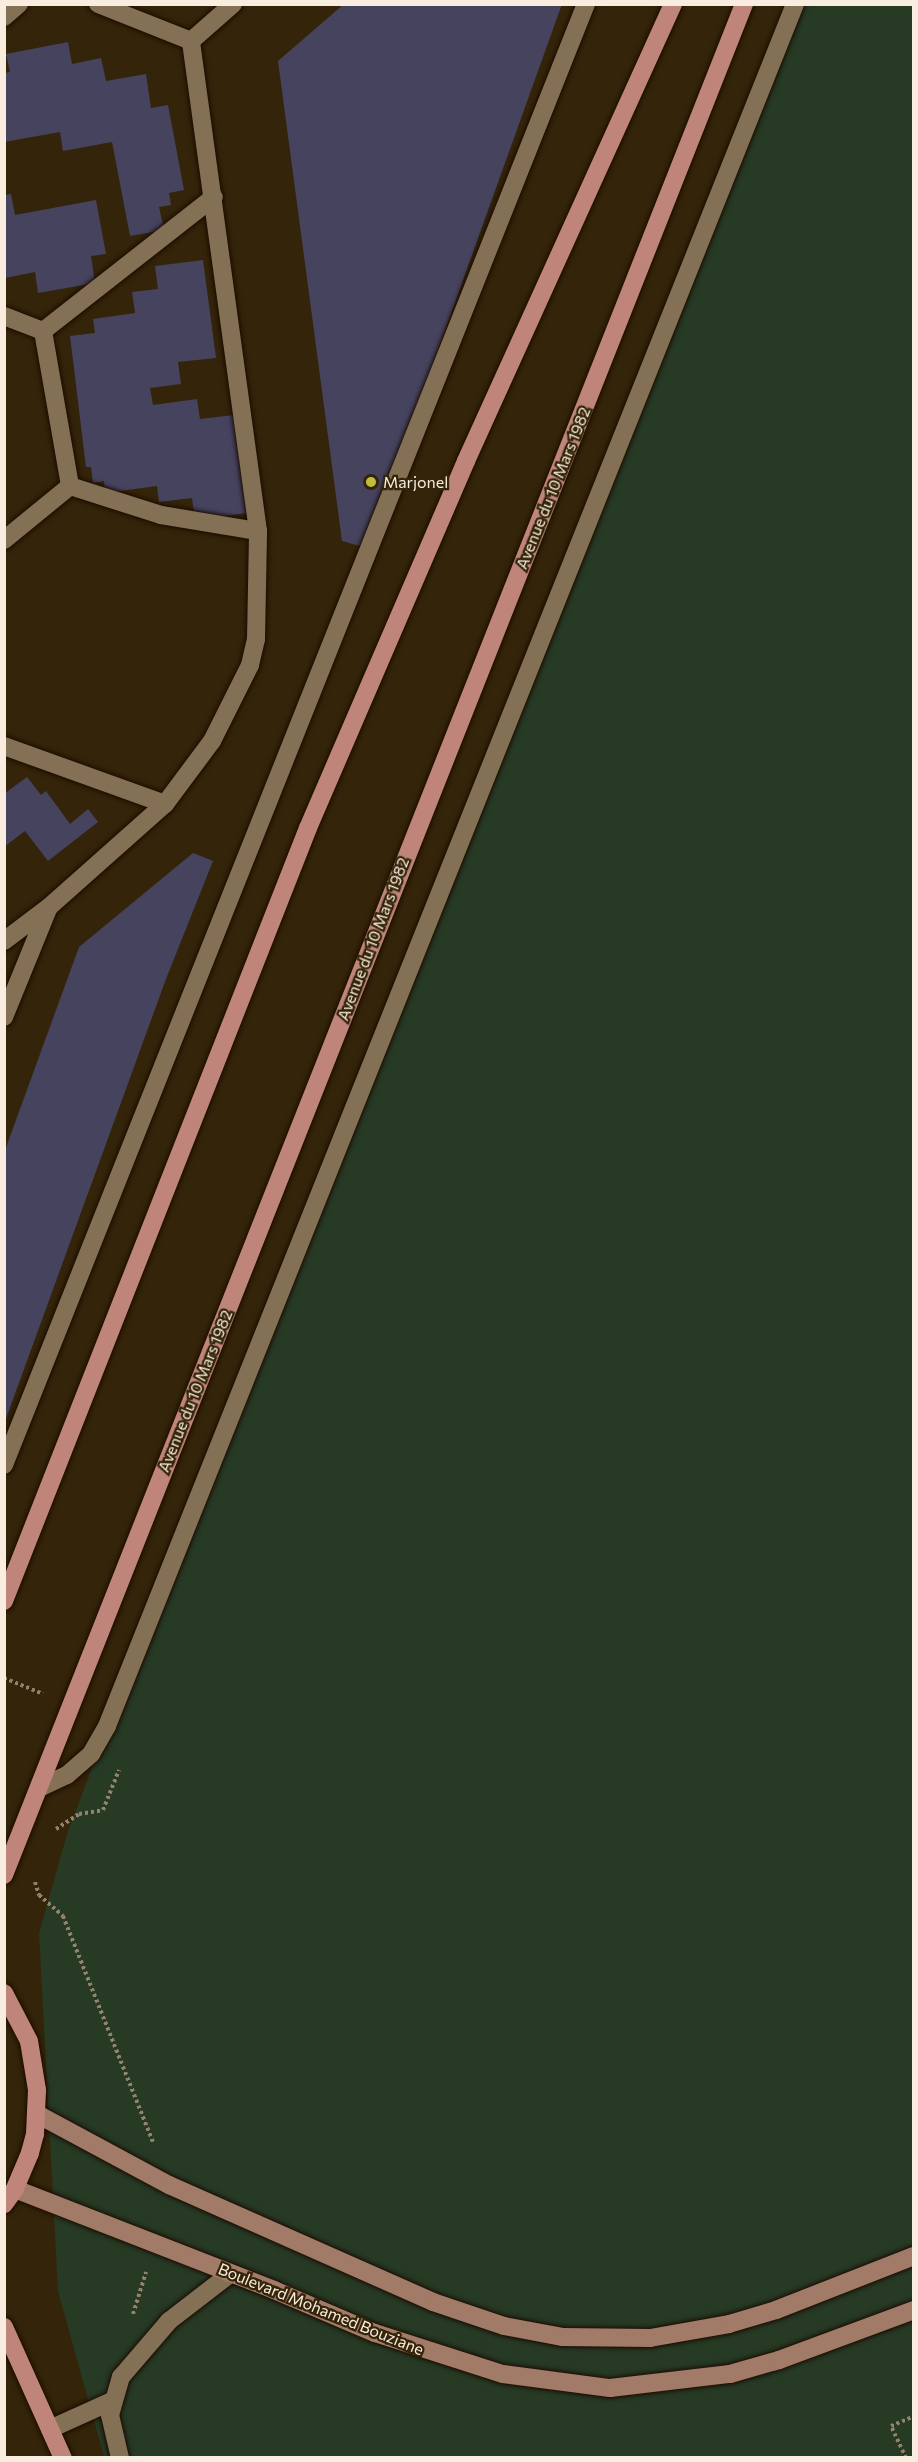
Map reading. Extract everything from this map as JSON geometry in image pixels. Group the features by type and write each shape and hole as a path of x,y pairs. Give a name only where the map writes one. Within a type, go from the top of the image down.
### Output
{"main road":[{"path":"4,1601 308,828 461,471 673,4"},
{"name":"Avenue du 10 Mars 1982","path":"4,1875 744,4"},
{"path":"4,1993 29,2041 38,2090 37,2114 30,2153 15,2189 4,2204"},
{"path":"4,2327 63,2457"}],"street":[{"path":"4,17 19,4"},
{"path":"98,4 190,41"},
{"path":"190,41 233,4"},
{"path":"4,1466 586,4"},
{"path":"39,1788 67,1775 91,1754 107,1726 795,4"},
{"path":"4,941 49,907 165,804 212,741 250,665 256,639 258,531 214,197 190,41"},
{"path":"43,332 214,197"},
{"path":"4,316 43,332"},
{"path":"43,332 70,486"},
{"path":"70,486 161,515 258,531"},
{"path":"4,540 70,486"},
{"path":"4,746 165,804"},
{"path":"4,1017 49,907"},
{"path":"37,2114 170,2185 433,2302 504,2326 562,2337 650,2338 729,2324 776,2310 914,2256"},
{"name":"Boulevard Mohamed Bouziane","path":"15,2189 231,2273 375,2333 503,2374 610,2388 730,2374 779,2360 914,2310"},
{"path":"120,2457 111,2428 112,2402 121,2377 152,2340 189,2304 231,2273"},
{"path":"50,2429 112,2402"}],"path":[{"path":"4,1678 70,1705"},
{"path":"54,1831 79,1814 103,1810 123,1761"},
{"path":"34,1877 39,1895 63,1916 170,2185"},
{"path":"152,2340 131,2321 155,2243"},
{"path":"906,2457 891,2426 914,2416"}],"green space":[{"path":"801,5 913,5 913,2457 104,2457 58,2291 39,1933 67,1834 271,1294"}],"building":[{"path":"344,4 562,4 367,548 342,541 278,61"},
{"path":"68,42 72,64 101,58 106,81 146,74 151,108 168,105 184,190 169,193 171,205 159,207 164,230 130,236 112,142 63,151 60,132 4,142 4,73 10,72 6,54"},
{"path":"11,194 15,215 96,200 106,254 91,256 95,283 38,293 35,272 5,278 5,195"},
{"path":"203,260 216,358 178,362 181,384 150,388 153,405 197,399 200,419 234,415 247,513 195,520 192,498 159,502 157,486 105,493 104,481 93,483 91,467 86,467 70,336 95,333 93,319 135,313 132,292 158,289 155,266"},
{"path":"27,777 41,795 46,791 70,824 88,809 98,822 48,861 25,831 4,847 4,794"},
{"path":"193,853 213,861 166,979 4,1424 4,1153 79,947"}],"place":[{"name":"Marjonel","path":"371,482"}]}
